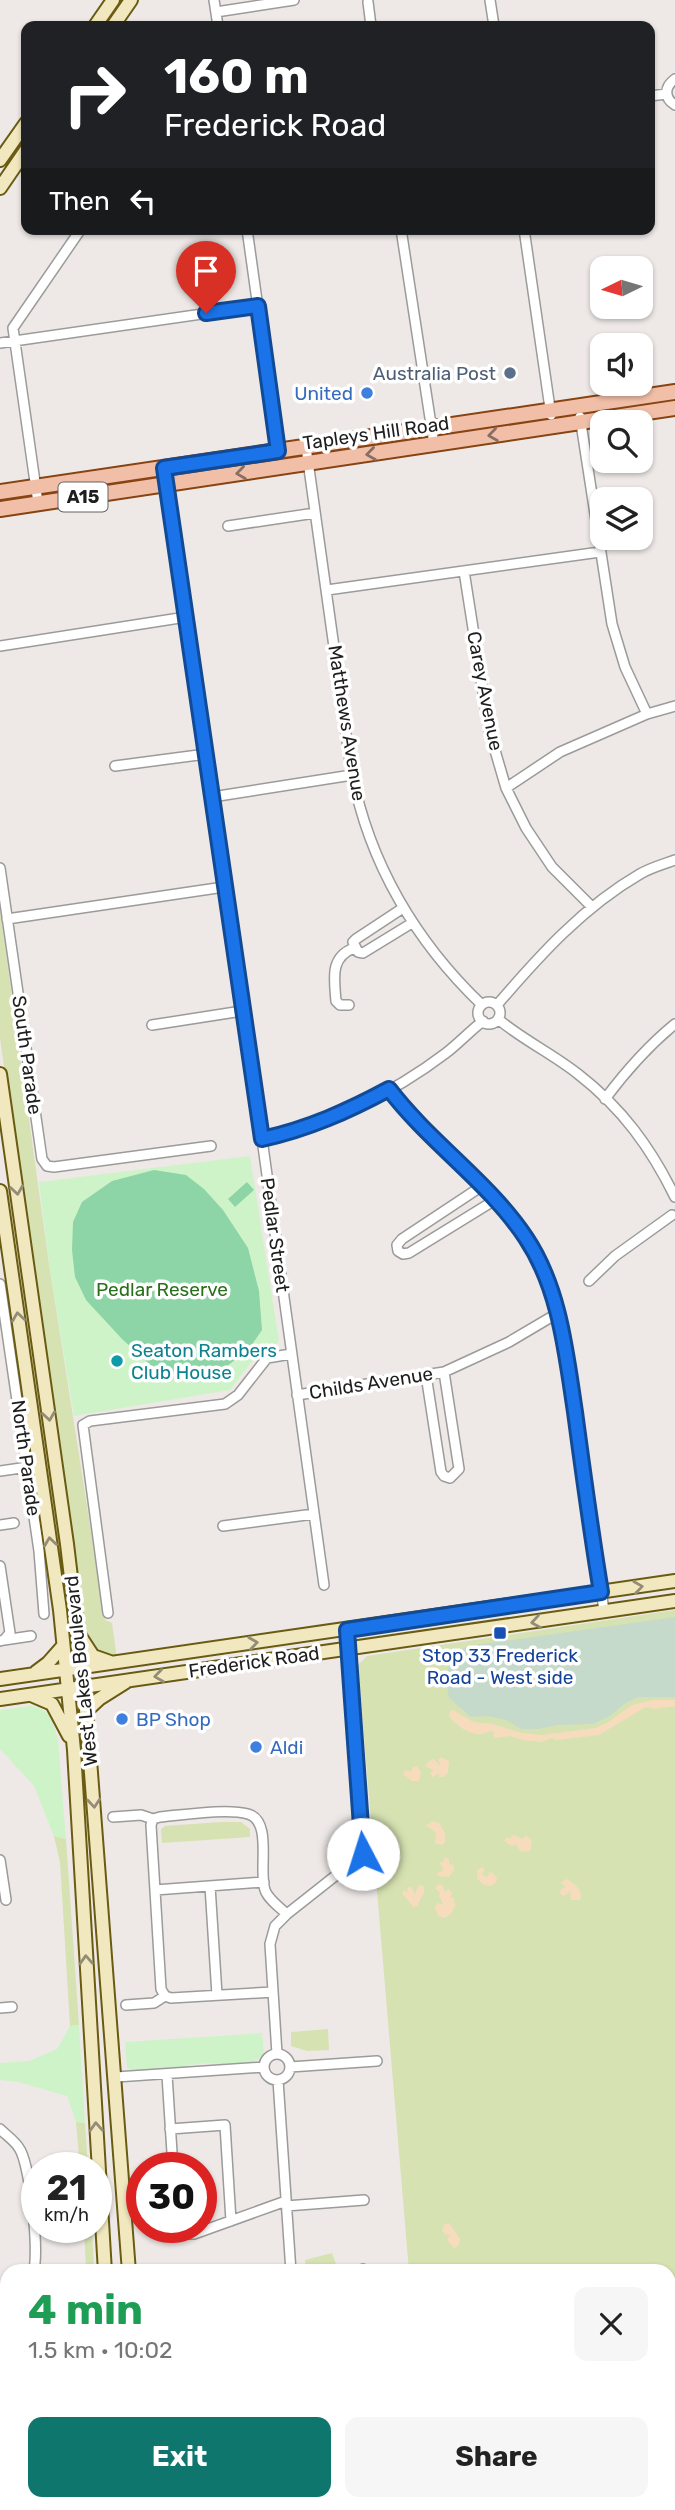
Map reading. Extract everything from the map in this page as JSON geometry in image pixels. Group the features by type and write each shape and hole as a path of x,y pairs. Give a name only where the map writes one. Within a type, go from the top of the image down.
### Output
{"main road":[{"path":"98,21 113,0"},
{"path":"116,21 131,0"},
{"path":"0,160 21,130"},
{"path":"0,188 4,172 21,155"},
{"name":"Tapleys Hill Road","path":"0,492 675,392"},
{"name":"Tapleys Hill Road","path":"0,509 675,408"},
{"name":"West Lakes Boulevard","path":"0,1074 68,1544 84,1687 128,2264"},
{"name":"West Lakes Boulevard","path":"0,1191 60,1610 74,1749 105,2264"},
{"name":"Frederick Road","path":"0,1679 675,1581"},
{"name":"Frederick Road","path":"0,1699 675,1601"},
{"path":"76,1630 93,1656 112,1662"},
{"path":"33,1674 48,1663 63,1646"},
{"path":"86,1711 99,1699 129,1680"},
{"path":"31,1695 52,1704 74,1749"}],"street":[{"path":"214,0 217,21"},
{"path":"216,12 294,0"},
{"path":"490,0 493,21"},
{"path":"367,1 370,21"},
{"path":"675,79 669,84 667,94 675,106"},
{"path":"655,95 667,94"},
{"path":"38,503 13,328 77,235"},
{"path":"248,235 278,451"},
{"path":"402,235 434,444"},
{"path":"525,235 552,427"},
{"path":"0,343 258,306"},
{"path":"579,406 612,624 625,667 648,714"},
{"name":"Matthews Avenue","path":"306,447 352,775 371,840 412,923 443,966 482,1005"},
{"name":"Pedlar Street","path":"164,468 324,1586"},
{"path":"228,526 315,513"},
{"path":"327,590 600,552"},
{"name":"Carey Avenue","path":"464,571 489,730 506,788 526,828 552,867 592,907"},
{"path":"0,646 186,617"},
{"path":"506,788 560,752 648,714 675,706"},
{"path":"115,766 206,754"},
{"path":"212,797 352,775"},
{"path":"497,1005 541,953 592,907 641,873 675,860"},
{"name":"South Parade","path":"0,868 42,1159 47,1166 211,1146"},
{"path":"7,919 224,887"},
{"path":"403,908 356,939 353,942 354,948 363,953 412,923"},
{"path":"349,1005 340,1005 336,1001 335,970 341,953 354,948"},
{"path":"488,1002 497,1005 500,1012 498,1019 491,1023 483,1021 479,1014 482,1005 488,1002"},
{"path":"152,1025 242,1011"},
{"path":"498,1019 579,1075 605,1098 640,1135 675,1196"},
{"path":"262,1139 299,1131 344,1113 389,1089 447,1052 483,1021"},
{"path":"605,1098 628,1069 675,1024"},
{"path":"389,1089 404,1108 495,1200 528,1241 542,1267 558,1313 567,1361 604,1611"},
{"path":"482,1186 402,1240 397,1245 398,1251 403,1254 410,1253 495,1200"},
{"path":"589,1281 615,1256 673,1217 671,1208 675,1202"},
{"name":"North Parade","path":"0,1284 28,1467 44,1614"},
{"name":"Childs Avenue","path":"297,1395 444,1372 509,1342 558,1313"},
{"path":"108,1613 83,1425 90,1421 225,1404 238,1395 267,1358 291,1354"},
{"path":"426,1375 441,1472 450,1478 459,1469 444,1372"},
{"path":"0,1471 28,1467"},
{"path":"223,1526 314,1514"},
{"path":"0,1525 14,1523"},
{"path":"0,1566 10,1633 2,1640"},
{"path":"42,1591 60,1610"},
{"path":"277,2054 271,1935 275,1926 287,1914 363,1854 347,1630"},
{"path":"2,1640 31,1636"},
{"path":"113,1818 141,1815 153,1819 160,1816 229,1812 254,1816 261,1826 267,1894 287,1914"},
{"path":"153,1819 151,1825 161,1989 165,1996"},
{"path":"0,1860 6,1900"},
{"path":"155,1890 264,1882"},
{"path":"210,1886 218,1995"},
{"path":"126,2005 154,2003 165,1996 273,1992"},
{"path":"0,2008 12,2007"},
{"path":"277,2054 288,2060 290,2067 288,2074 278,2080 270,2078 264,2067 269,2057 277,2054"},
{"path":"290,2067 377,2060"},
{"path":"116,2077 264,2067"},
{"path":"167,2075 172,2152"},
{"path":"278,2080 290,2264"},
{"path":"170,2129 225,2125 231,2221"},
{"path":"0,2129 20,2149 29,2179 36,2255 34,2264"},
{"path":"217,2226 286,2204 365,2200"}],"green space":[{"path":"0,909 49,1264 105,1620 112,1623 117,1659 95,1650 83,1628 0,1038"},
{"name":"Pedlar Reserve","path":"250,1156 279,1341 274,1347 258,1353 230,1390 74,1416 49,1264 39,1182"},
{"path":"154,1170 186,1175 204,1189 223,1210 248,1248 259,1291 262,1330 249,1349 213,1377 200,1378 156,1370 122,1339 86,1300 75,1277 73,1222 82,1202 112,1181"},
{"path":"247,1182 254,1190 235,1207 228,1199"},
{"path":"675,1610 675,2264 408,2264 358,1665 367,1656"},
{"path":"675,1617 675,1697 639,1697 593,1724 558,1725 538,1729 521,1729 506,1720 488,1716 471,1717 449,1698 446,1680 449,1664 455,1653 468,1646"},
{"path":"30,1706 47,1713 53,1722 58,1740 66,1839 54,1836 34,1786 0,1749 0,1710"},
{"path":"241,1822 250,1829 250,1837 162,1843 161,1829 165,1826"},
{"path":"54,1836 66,1839 79,2025 70,2026 60,1862"},
{"path":"79,2025 85,2123 76,2122 67,2096 18,2082 0,2080 0,2063 29,2061 57,2049 70,2026"},
{"path":"328,2029 329,2050 307,2051 291,2046 291,2032"},
{"path":"262,2033 264,2056 250,2063 217,2066 213,2063 134,2072 127,2068 125,2042"},
{"path":"76,2122 85,2123 87,2152 79,2152"},
{"path":"85,2243 93,2243 94,2264 86,2264"},
{"path":"332,2253 336,2264 305,2264 305,2260"}],"sand":[{"path":"652,1700 675,1700 675,1706 655,1709 646,1707 599,1735 556,1740 552,1738 541,1742 511,1736 494,1738 494,1732 490,1731 473,1733 457,1725 449,1716 453,1710 473,1722 542,1735 595,1728 632,1705"},
{"path":"441,1757 449,1761 448,1773 443,1777 439,1777 439,1773 433,1777 430,1773 434,1770 426,1767 426,1764 433,1759 441,1766 438,1759"},
{"path":"417,1766 421,1772 419,1781 412,1781 403,1774 405,1770 411,1772 413,1767"},
{"path":"432,1821 439,1823 445,1833 445,1842 442,1845 435,1843 436,1832 426,1826"},
{"path":"514,1835 522,1839 526,1836 530,1838 530,1851 521,1852 516,1844 512,1846 504,1841 506,1837 513,1839 511,1837"},
{"path":"445,1857 449,1859 449,1864 454,1865 454,1870 449,1877 437,1876 443,1868 439,1863 443,1862"},
{"path":"482,1867 485,1870 482,1875 488,1877 489,1872 493,1873 497,1878 496,1883 491,1886 484,1885 477,1878 477,1870"},
{"path":"566,1879 579,1890 580,1900 570,1900 571,1891 564,1896 560,1894 561,1889 566,1887 561,1883"},
{"path":"438,1884 443,1885 444,1891 449,1889 452,1893 450,1898 454,1897 455,1906 451,1914 444,1918 438,1916 435,1908 437,1903 444,1905 435,1888"},
{"path":"419,1885 424,1886 424,1894 418,1906 413,1907 402,1893 404,1890 407,1892 411,1886 415,1894"},
{"path":"449,2223 460,2239 459,2245 454,2248 447,2240 450,2235 444,2234 442,2230 445,2224"}],"place":[{"name":"Australia Post","path":"510,373"},
{"name":"United","path":"367,393"},
{"name":"Seaton Rambers Club House","path":"117,1361"},
{"name":"Stop 33 Frederick Road - West side","path":"500,1633"},
{"name":"BP Shop","path":"122,1719"},
{"name":"Aldi","path":"256,1747"}],"route":[{"path":"206,313 258,306 278,451 164,468 262,1139 299,1131 344,1113 389,1089 404,1108 514,1221 542,1267 558,1313 601,1592 347,1630 363,1854"}]}
